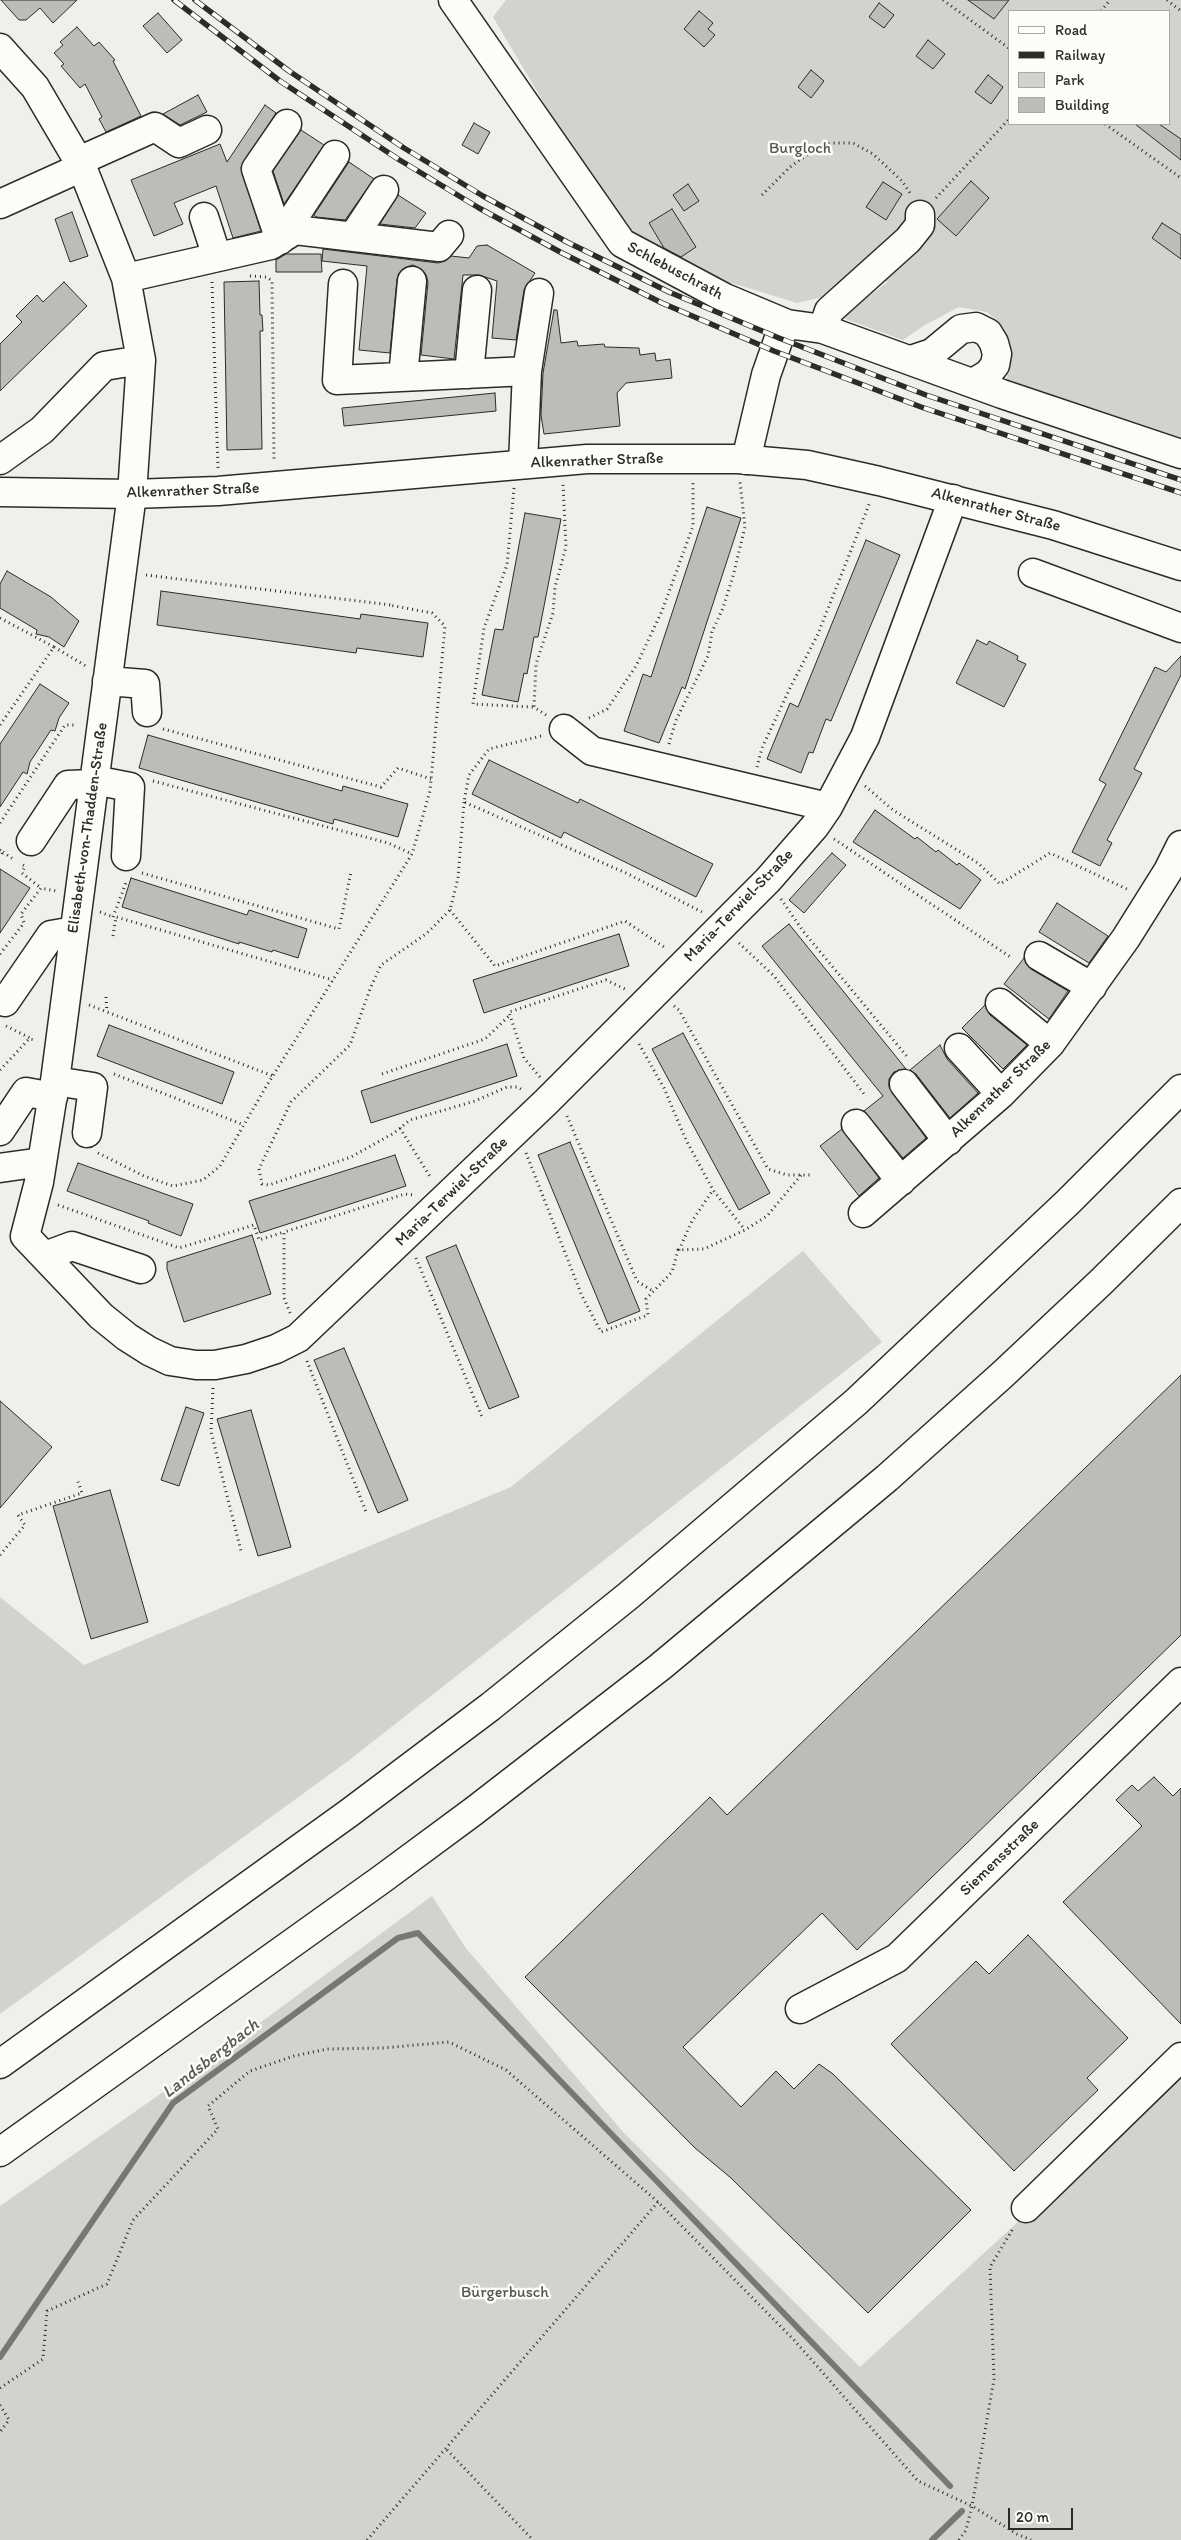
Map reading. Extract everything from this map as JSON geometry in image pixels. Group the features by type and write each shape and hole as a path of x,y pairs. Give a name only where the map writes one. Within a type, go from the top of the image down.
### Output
{"main road":[{"name":"Schlebuschrath","path":"453,0 622,243 725,298 787,324 823,330 1002,394 1181,454"},
{"name":"Elisabeth-von-Thadden-Straße","path":"0,48 35,87 80,164 126,278 141,360 132,494 54,1089 42,1162 25,1236"},
{"path":"287,124 256,169 287,235"},
{"path":"0,204 155,127 179,143 207,130"},
{"path":"287,235 296,214 335,155"},
{"path":"353,237 384,190"},
{"path":"823,330 829,311 908,240 920,225 920,214"},
{"path":"204,217 215,266"},
{"path":"126,278 215,266 271,245 287,235 353,237 438,247 449,235"},
{"path":"403,377 412,281"},
{"path":"344,284 337,380 527,371"},
{"path":"469,374 477,290"},
{"path":"516,465 538,293"},
{"path":"742,459 766,375 779,338 787,324"},
{"path":"911,360 932,353 961,329 976,327 988,332 997,354 995,365 988,374 972,383"},
{"path":"0,460 42,430 104,366 141,360"},
{"name":"Alkenrather Straße","path":"0,492 132,494 218,491 562,461 694,458 742,459 807,465 953,499 1053,524 1181,566"},
{"name":"Maria-Terwiel-Straße","path":"25,1236 101,1316 127,1338 170,1361 196,1365 215,1365 246,1359 276,1349 298,1338 551,1097 768,880 822,816 865,737 953,499"},
{"path":"1033,573 1181,628"},
{"path":"108,680 145,684 151,720"},
{"path":"564,729 592,751 751,787 822,816"},
{"path":"31,841 68,785 93,782 130,787 130,869"},
{"name":"Alkenrather Straße","path":"863,1212 1002,1094 1050,1044 1092,987 1178,857"},
{"path":"3,1013 51,934 74,931"},
{"path":"1040,956 1092,987"},
{"path":"1000,1003 1050,1044"},
{"path":"959,1048 1002,1094"},
{"path":"906,1072 948,1141"},
{"path":"0,1131 26,1092 93,1087 92,1143"},
{"path":"0,2064 349,1814 490,1707 628,1596 856,1402 1068,1202 1181,1089"},
{"path":"856,1124 901,1181"},
{"path":"0,1168 42,1162"},
{"path":"0,2152 382,1879 474,1811 660,1667 790,1560 908,1459 1094,1289 1181,1203"},
{"path":"45,1256 72,1246 141,1269"},
{"name":"Siemensstraße","path":"800,2009 897,1958 1181,1682"},
{"path":"1026,2208 1181,2058"}],"path":[{"path":"943,0 1008,48"},
{"path":"1102,10 1110,0"},
{"path":"1167,0 1181,11"},
{"path":"762,195 790,167 812,151 831,143 853,143 873,154 902,180 913,197 920,214 955,181 1008,120"},
{"path":"1107,125 1181,178"},
{"path":"215,266 218,491"},
{"path":"249,276 267,277 272,281 274,487"},
{"path":"551,1097 518,1088 507,1088 475,1101 410,1120 352,1157 269,1185 262,1184 259,1169 291,1102 350,1045 370,988 382,964 426,934 450,910 458,878 464,802 469,775 489,750 564,729 607,709 636,666 662,611 693,526 694,458"},
{"path":"663,767 676,720 708,656 712,632 723,608 745,527 742,459"},
{"path":"534,707 536,664 553,613 555,587 566,547 562,461"},
{"path":"516,465 507,565 484,628 473,704 534,707 564,729"},
{"path":"751,787 762,748 818,634 879,481"},
{"path":"122,572 399,606"},
{"path":"92,1143 144,1176 173,1186 203,1180 220,1166 273,1076 412,854 430,791 445,626 432,613 389,605"},
{"path":"0,618 54,647 108,680"},
{"path":"0,725 54,647"},
{"path":"151,720 381,787 398,768 431,779"},
{"path":"0,823 66,725 102,725"},
{"path":"847,773 893,810 978,863 1000,884 1050,853 1150,900"},
{"path":"130,787 132,776 388,843 412,854"},
{"path":"464,802 626,873 697,908 721,927 774,976 864,1094"},
{"path":"822,816 1012,958"},
{"path":"0,857 2,851 25,866 22,873 41,888 79,895"},
{"path":"113,916 130,869 339,929 351,872"},
{"path":"768,880 906,1072"},
{"path":"0,954 24,923 21,914 41,888"},
{"path":"450,910 495,966 625,921 685,963"},
{"path":"113,936 116,917 333,980"},
{"path":"382,1074 485,1039 510,1015 509,1012 606,980 653,995 679,1010 768,1169 787,1175 811,1174"},
{"path":"66,997 273,1076"},
{"path":"106,997 107,1012"},
{"path":"3,1013 32,1040"},
{"path":"510,1015 524,1058 551,1097 633,1274 637,1281 654,1292"},
{"path":"626,1021 664,1088 686,1140 713,1190 745,1230"},
{"path":"0,1070 29,1040 60,1040"},
{"path":"104,1071 244,1125"},
{"path":"400,1128 444,1200"},
{"path":"517,1130 582,1296 601,1332 648,1315 646,1299 672,1272 678,1250 692,1221 713,1190"},
{"path":"678,1250 704,1249 745,1230 768,1216 802,1174"},
{"path":"35,1197 178,1248 254,1225 259,1240 404,1194 444,1200"},
{"path":"284,1232 284,1298 366,1512"},
{"path":"406,1236 482,1417"},
{"path":"215,1365 211,1432 241,1551"},
{"path":"0,1555 25,1525 18,1515 82,1493 77,1479"},
{"path":"0,2388 43,2359 47,2311 107,2284 133,2220 218,2129 208,2106 250,2071 294,2056 327,2049 383,2048 449,2042 506,2070 658,2202 794,2340 918,2481 972,2506 1017,2534 1031,2540"},
{"path":"367,2540 447,2450 658,2202"},
{"path":"959,2540 966,2530 972,2506 994,2379 990,2267 1026,2208"},
{"path":"0,2405 9,2420 0,2432"},
{"path":"447,2450 533,2540"}],"green space":[{"name":"Burgloch","path":"506,0 1181,0 1181,445 1004,388 1010,368 1011,346 1004,328 987,312 959,307 925,325 903,340 840,317 889,281 797,303 673,265 623,226 608,211 493,17"},
{"path":"803,1251 882,1342 348,1761 0,2014 0,1597 84,1665 511,1487"},
{"name":"Bürgerbusch","path":"432,1896 465,1947 624,2133 860,2367 1181,2072 1181,2540 0,2540 0,2206 226,2048"}],"building":[{"path":"1,0 77,0 53,23 40,8 26,20 19,20"},
{"path":"968,0 1009,0 994,19"},
{"path":"879,3 894,15 884,28 869,17"},
{"path":"699,11 713,23 708,29 715,35 704,47 684,29"},
{"path":"158,13 182,40 167,53 143,26"},
{"path":"77,27 94,46 99,42 115,60 113,61 141,116 106,132 99,119 102,117 85,84 80,88 61,66 64,64 54,53 63,45 60,42"},
{"path":"928,40 945,54 933,69 916,56"},
{"path":"811,70 824,81 811,98 798,87"},
{"path":"988,75 1003,87 991,104 975,92"},
{"path":"198,95 207,112 180,125 163,114"},
{"path":"265,105 276,113 241,167 261,231 233,238 216,186 174,203 183,224 154,236 131,180 220,144 227,162"},
{"path":"474,123 490,132 478,154 462,145"},
{"path":"1136,125 1160,125 1181,139 1181,160"},
{"path":"301,130 324,145 284,204 273,171"},
{"path":"349,162 374,179 345,220 316,217 314,215"},
{"path":"971,181 989,198 956,236 937,219"},
{"path":"883,182 902,194 886,220 866,207"},
{"path":"688,184 699,201 684,211 673,195"},
{"path":"398,195 426,213 415,228 380,224"},
{"path":"672,209 696,247 681,257 664,248 649,223"},
{"path":"72,212 88,256 70,262 55,219"},
{"path":"1162,223 1181,235 1181,259 1152,238"},
{"path":"487,245 535,273 524,290 516,340 492,338 497,281 479,275 463,275 454,359 421,355 428,282 426,275 421,269 413,265 406,267 400,272 397,279 390,353 359,350 367,266 322,261 323,249 438,263 445,261 451,256 469,258 477,246"},
{"path":"286,254 321,254 322,272 276,272 276,260"},
{"path":"259,281 260,315 262,315 263,331 260,331 262,449 227,450 224,282"},
{"path":"64,282 87,306 0,391 0,344 22,322 16,316 37,295 43,302"},
{"path":"554,310 557,310 561,343 577,341 578,346 604,344 605,347 639,348 640,355 655,353 656,361 670,359 672,378 626,383 617,393 620,426 544,434 541,415 543,373"},
{"path":"495,393 496,411 344,426 342,408"},
{"path":"707,507 741,518 685,689 682,687 659,743 624,731 643,674 651,677"},
{"path":"525,513 561,519 538,637 534,637 527,674 524,673 518,702 482,695 495,629 503,630"},
{"path":"866,540 900,555 831,721 826,719 813,753 809,752 801,773 767,759 790,703 798,707"},
{"path":"7,571 51,597 79,621 64,647 49,637 36,634 37,630 0,608 0,584"},
{"path":"161,591 360,619 361,614 428,623 423,657 357,648 356,653 157,625"},
{"path":"977,640 987,645 989,641 1018,656 1017,660 1026,664 1004,707 956,683"},
{"path":"1181,656 1181,675 1134,769 1142,773 1107,840 1112,843 1100,866 1072,852 1106,784 1099,780 1155,667 1166,672"},
{"path":"40,684 69,703 59,718 55,731 51,730 30,762 27,774 23,772 0,807 0,744"},
{"path":"148,735 342,791 343,786 408,804 398,837 334,819 333,824 139,768"},
{"path":"489,760 578,803 580,799 713,864 696,897 564,832 561,838 472,794"},
{"path":"875,810 915,839 917,837 936,852 938,850 957,865 959,863 981,880 960,909 853,842"},
{"path":"832,853 846,865 804,913 789,900"},
{"path":"0,869 30,888 0,933"},
{"path":"131,878 247,915 249,910 307,929 298,958 273,950 272,952 239,942 239,944 122,907"},
{"path":"1057,903 1108,936 1089,963 1039,932"},
{"path":"789,924 906,1069 894,1072 889,1079 889,1087 926,1138 903,1158 864,1111 883,1096 762,946"},
{"path":"619,934 629,966 484,1013 473,980"},
{"path":"1024,958 1031,969 1068,991 1049,1019 1004,984"},
{"path":"985,1005 990,1015 1027,1045 1003,1069 962,1028"},
{"path":"109,1025 234,1072 222,1104 97,1056"},
{"path":"683,1033 770,1193 739,1210 652,1049"},
{"path":"507,1044 517,1076 371,1123 361,1091"},
{"path":"940,1045 947,1059 978,1093 950,1118 916,1074 910,1070"},
{"path":"842,1129 879,1178 859,1196 820,1146"},
{"path":"570,1142 640,1311 608,1324 538,1155"},
{"path":"395,1155 406,1186 260,1233 249,1201"},
{"path":"78,1163 193,1204 181,1236 148,1223 149,1221 67,1191"},
{"path":"252,1235 271,1294 184,1322 167,1269 167,1262"},
{"path":"456,1245 519,1397 489,1409 426,1257"},
{"path":"344,1348 408,1500 378,1513 314,1360"},
{"path":"1181,1375 1181,1635 857,1950 822,1913 683,2047 741,2107 776,2071 794,2089 819,2064 833,2074 971,2210 868,2313 731,2178 695,2148 525,1977 710,1797 727,1815"},
{"path":"0,1401 52,1447 0,1508"},
{"path":"186,1407 204,1413 179,1486 161,1480"},
{"path":"251,1410 291,1547 258,1556 217,1419"},
{"path":"110,1490 148,1622 91,1639 53,1506"},
{"path":"1154,1777 1173,1796 1181,1788 1181,2024 1063,1902 1142,1826 1116,1800 1132,1785 1138,1791"},
{"path":"1028,1935 1128,2038 1087,2078 1098,2090 1014,2171 891,2044 976,1961 989,1974"}],"waterway":[{"name":"Landsbergbach","path":"0,2357 173,2103 398,1938 418,1933 950,2486"},
{"path":"932,2540 962,2511"}],"railway":[{"path":"174,0 280,81 398,159 479,208 562,253 662,303 774,351 921,407 1181,493"},
{"path":"195,0 289,71 404,148 483,196 567,242 669,292 779,338 926,395 1181,480"}]}
